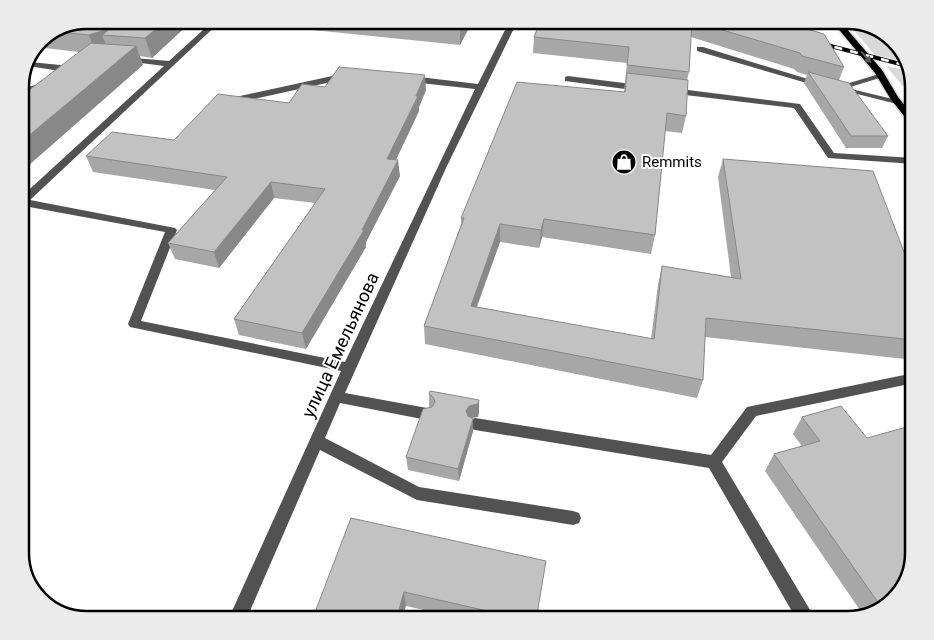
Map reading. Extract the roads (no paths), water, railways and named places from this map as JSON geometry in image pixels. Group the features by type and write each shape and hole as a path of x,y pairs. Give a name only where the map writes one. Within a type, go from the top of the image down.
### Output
{"main road":[{"path":"842,29 882,76 905,112"}],"street":[{"path":"29,196 208,29"},
{"name":"улица Емельянова","path":"241,611 316,441 480,87 509,29"},
{"path":"700,49 837,88 898,103"},
{"path":"113,58 171,64"},
{"path":"29,93 64,67 34,64"},
{"path":"221,105 357,74"},
{"path":"837,88 882,76"},
{"path":"401,78 480,87"},
{"path":"568,79 797,106 831,156 905,160"},
{"path":"29,89 41,83"},
{"path":"29,204 171,230 134,324 350,368"},
{"path":"714,462 752,411 905,380"},
{"path":"336,398 427,414"},
{"path":"475,424 714,462"},
{"path":"316,441 417,492 572,518"},
{"path":"714,462 801,611"}],"railway":[{"path":"819,43 900,64"}],"place":[{"name":"Remmits","path":"624,162"}]}
